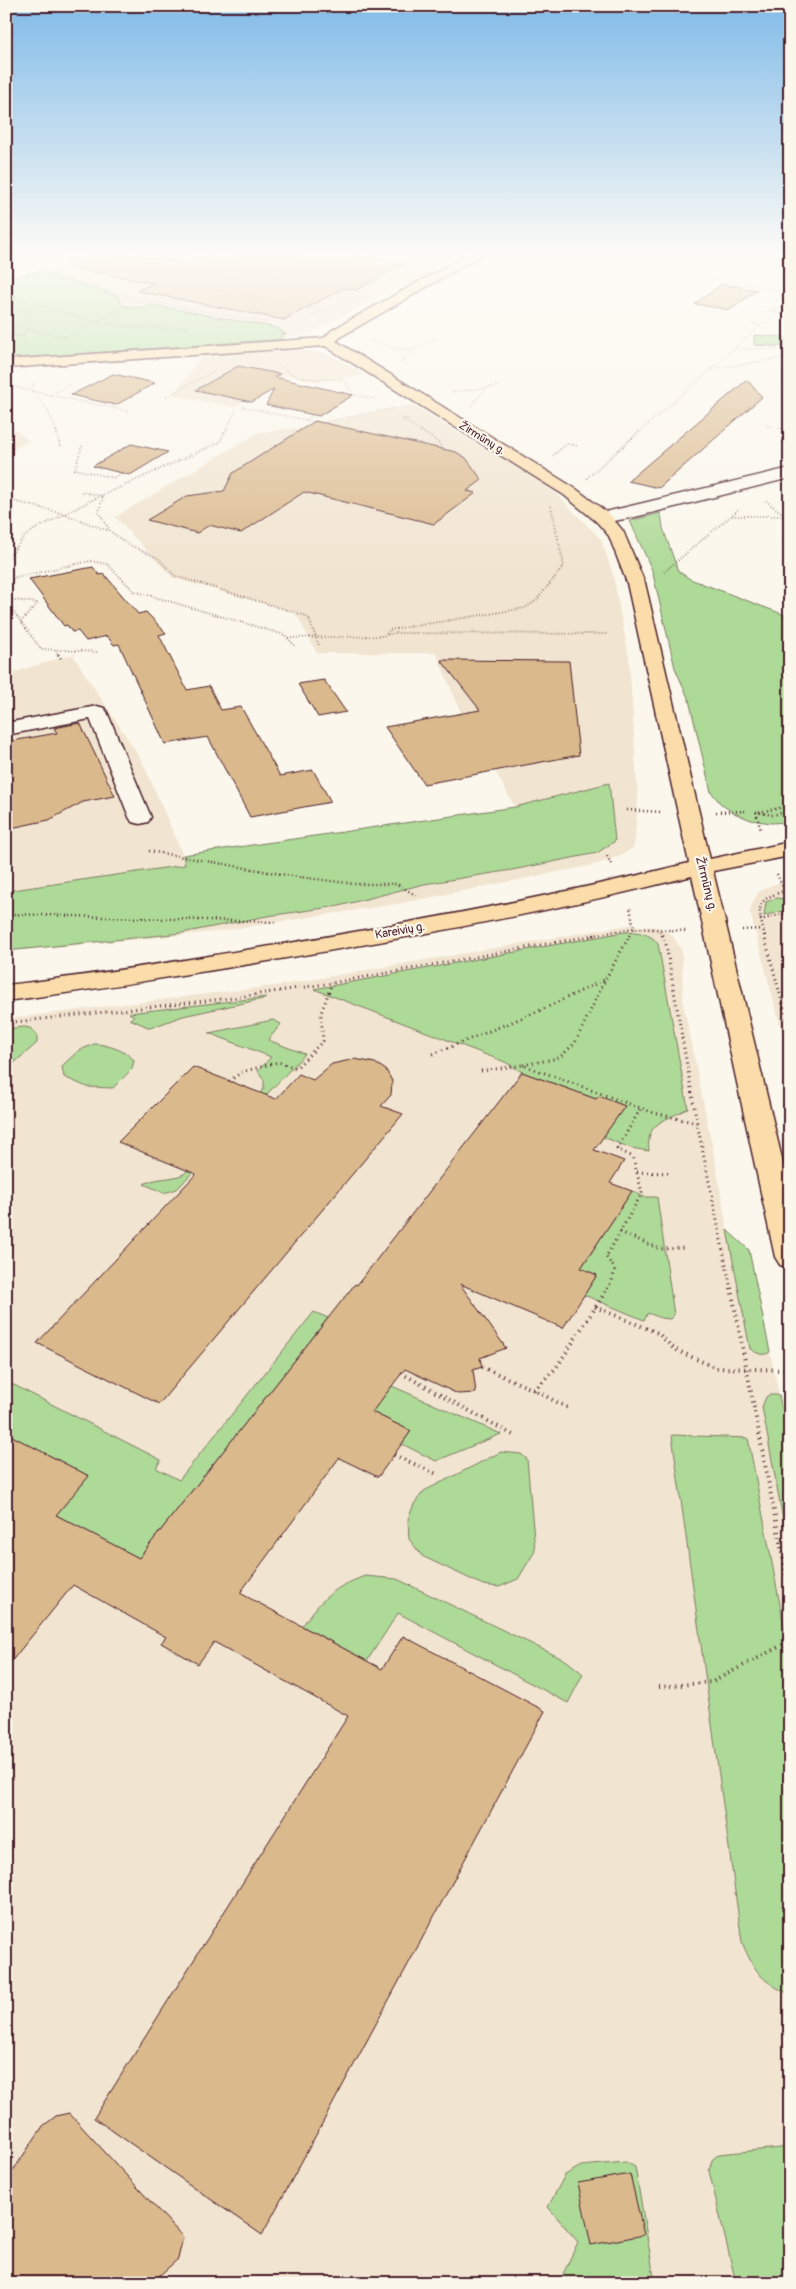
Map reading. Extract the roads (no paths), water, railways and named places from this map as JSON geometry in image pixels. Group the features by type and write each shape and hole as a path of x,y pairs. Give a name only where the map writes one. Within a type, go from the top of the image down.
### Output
{"main road":[{"path":"6,364 53,361"},
{"name":"Žirmūnų g.","path":"358,361 570,492 603,518 617,535 636,583 790,1257"},
{"name":"Kareivių g.","path":"6,993 74,985 397,932 625,886 702,867 790,849"}],"street":[{"path":"603,518 635,512 790,473"},
{"path":"6,729 97,712 140,817"}]}
